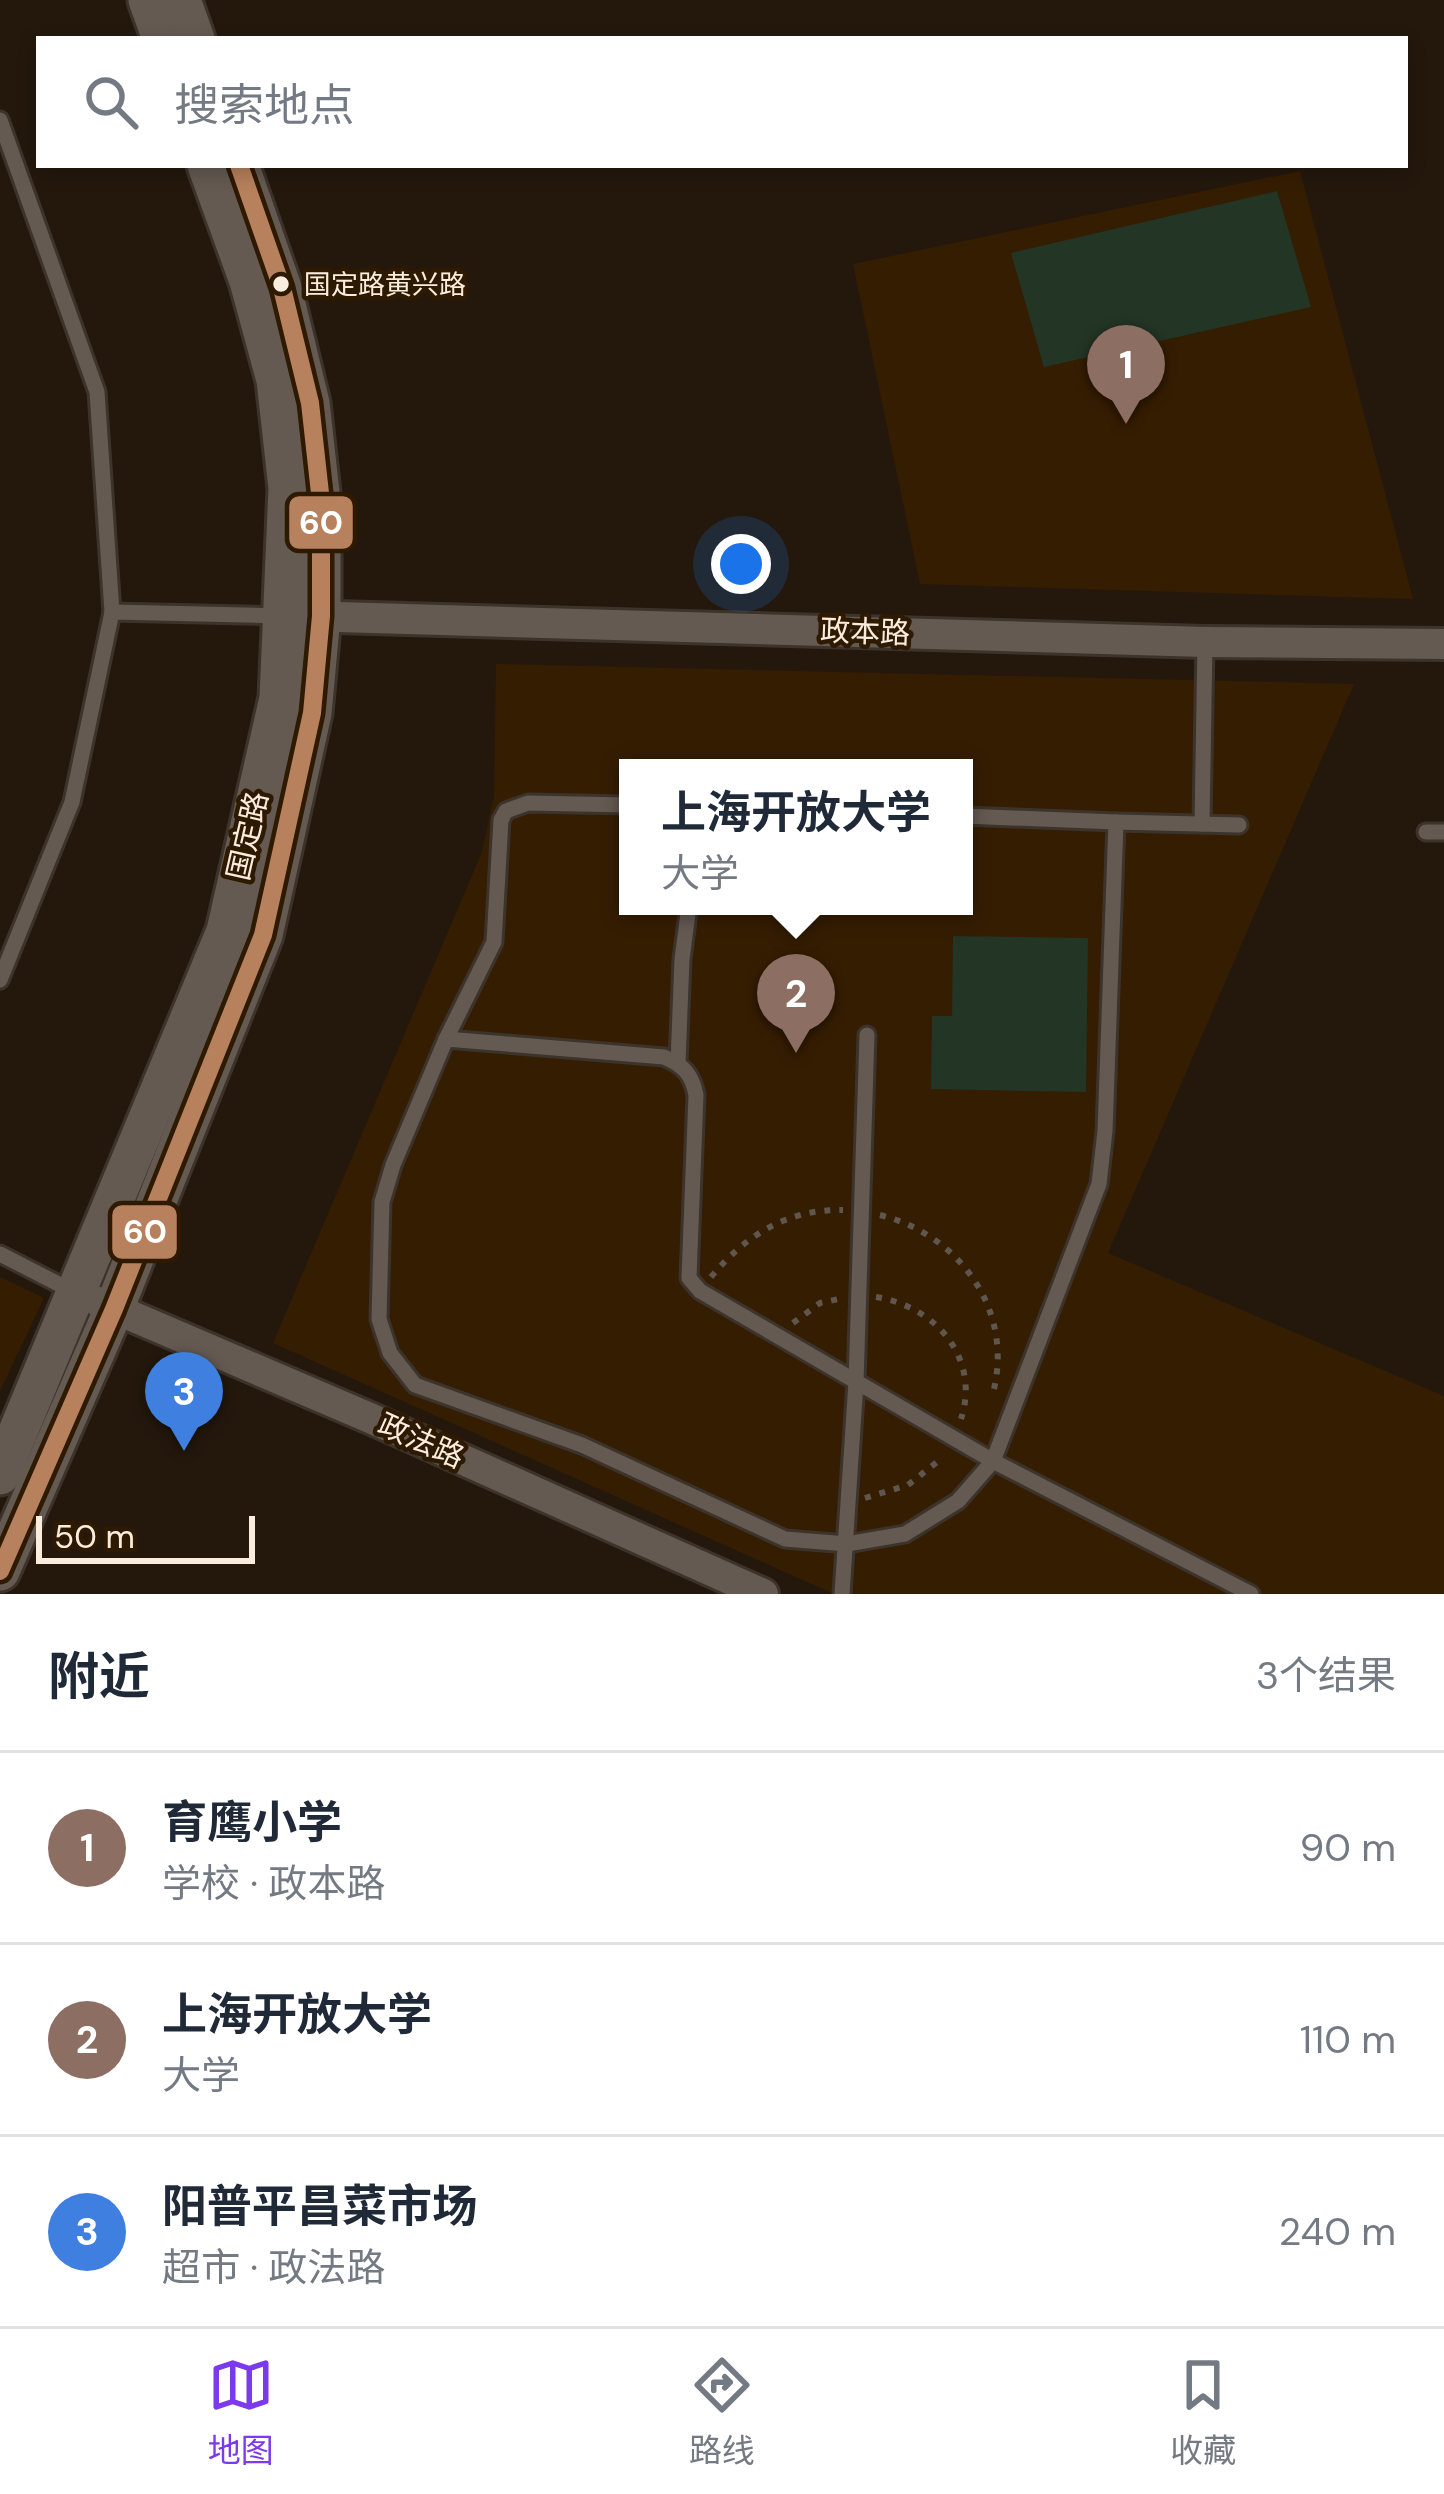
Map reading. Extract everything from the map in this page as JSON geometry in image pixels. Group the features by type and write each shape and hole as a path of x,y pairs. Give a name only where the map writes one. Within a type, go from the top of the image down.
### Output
{"street":[{"path":"148,0 161,36"},
{"path":"182,0 194,36"},
{"name":"国定路","path":"0,1570 114,1309 263,935 313,712 276,380 249,281 208,168"},
{"name":"国定路","path":"0,1475 226,931 279,698 303,616 321,502 310,403 282,288 240,168"},
{"name":"政本路","path":"303,616 1205,642 1444,644"},
{"name":"政法路","path":"76,1293 763,1594"}],"lane":[{"path":"0,120 97,392 112,612 72,802 0,980"},
{"path":"112,612 303,616"},
{"path":"1202,824 1205,642"},
{"path":"619,805 528,803 506,811 501,820 494,943 446,1040 382,1202 382,1336 400,1369 415,1384 582,1445 784,1539 847,1544 905,1534 935,1518 958,1501 993,1461 1099,1184 1116,822"},
{"path":"973,816 1239,825"},
{"path":"679,1063 688,915"},
{"path":"842,1594 856,1382 867,1035"},
{"path":"446,1040 679,1063 694,1082 697,1095 689,1278 700,1292 993,1461 1251,1594"},
{"path":"0,1254 76,1293"}],"path":[{"path":"700,1292 730,1255 766,1228 810,1211 862,1211 918,1228 963,1261 985,1299 995,1333 998,1373 991,1400"}],"shaded area":[{"path":"1300,171 1413,599 920,584 853,264"},
{"path":"496,664 1354,684 1108,1253 1444,1396 1444,1594 834,1594 273,1343 482,852 494,796"},
{"path":"0,1277 44,1298 0,1391"}],"green space":[{"path":"1277,191 1311,307 1044,367 1011,253"},
{"path":"953,936 1088,938 1086,1092 931,1089 932,1016 952,1016"}],"transit line":[{"name":"60","path":"0,1571 114,1309 263,935 312,713 321,616 321,502 310,403 282,288 240,168"}],"place":[{"name":"国定路黄兴路","path":"281,284"},
{"name":"育鹰小学","path":"1126,424"},
{"name":"上海开放大学","path":"796,1053"},
{"name":"阳普平昌菜市场","path":"184,1451"}]}
